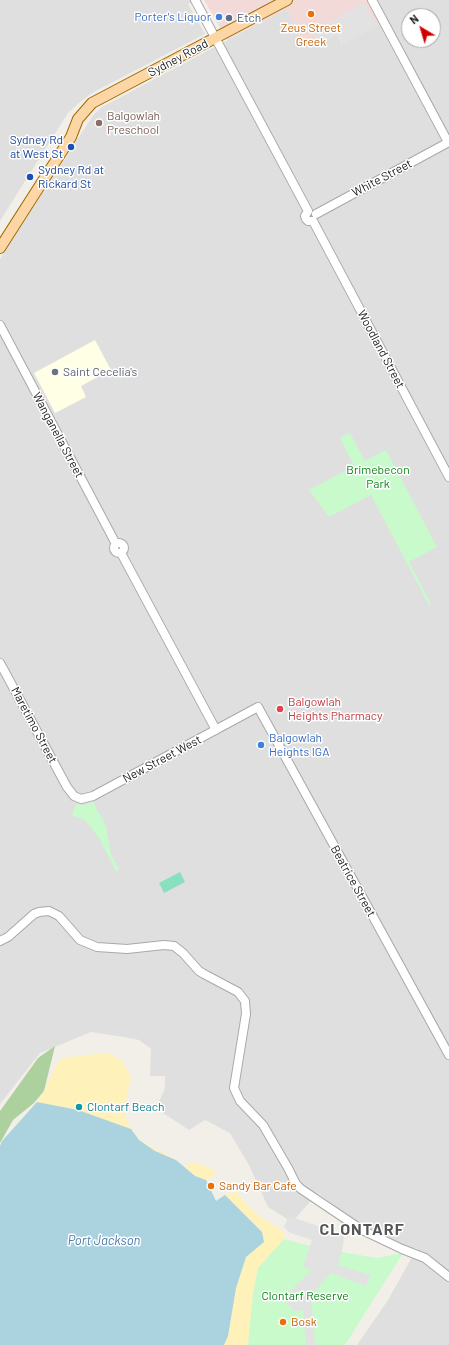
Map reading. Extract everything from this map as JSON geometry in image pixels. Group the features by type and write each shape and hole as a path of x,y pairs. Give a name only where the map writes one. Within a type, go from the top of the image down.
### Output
{"main road":[{"name":"Sydney Road","path":"0,236 66,133 88,107 97,100 287,0"},
{"name":"Sydney Road","path":"0,248 72,137 75,124"}],"street":[{"name":"Woodland Street","path":"195,0 312,215 449,477"},
{"path":"372,0 449,142"},
{"name":"White Street","path":"312,215 449,142"},
{"name":"Wanganella Street","path":"0,325 116,544 114,546 114,550 117,553 121,553 216,730"},
{"path":"0,657 0,662"},
{"name":"Maretimo Street","path":"0,662 67,787"},
{"name":"New Street West","path":"67,787 74,796 80,799 93,796 258,707"},
{"name":"Beatrice Street","path":"258,707 449,1055"},
{"path":"0,941 8,937 34,914 49,911 59,916 80,940 97,947 127,948 164,945 174,946 183,953 199,971 238,992 245,1001 246,1008 234,1088 240,1101 263,1124 296,1184 301,1189 362,1230 430,1261 449,1277"}],"shaded area":[{"path":"0,0 197,0 188,4 205,34 92,93 80,102 68,113 0,221"},
{"path":"204,0 380,0 377,26 343,44 337,34 317,45 303,39 286,9 227,40"},
{"path":"380,0 449,0 449,1345 357,1345 388,1300 417,1248 402,1249 373,1229 355,1221 318,1193 292,1222 268,1207 249,1165 230,1133 205,1120 189,1130 163,1113 157,1106 165,1088 165,1076 150,1076 151,1049 139,1040 91,1032 40,1053 0,1104 0,259 94,114 102,107 286,9 303,39 317,45 337,34 342,44 376,26"},
{"path":"364,3 377,26 343,44 337,34 317,45 312,31"},
{"path":"95,340 111,370 81,386 86,397 55,413 34,373"},
{"name":"Clontarf Reserve","path":"289,1216 344,1235 338,1265 371,1275 366,1286 331,1273 311,1295 315,1345 306,1345 303,1310 294,1311 283,1298 312,1270 303,1267 312,1240 290,1233 284,1227"}],"green space":[{"name":"Brimebecon Park","path":"350,433 365,461 386,450 437,547 409,562 431,604 429,605 371,495 329,517 309,490 354,466 340,438"},
{"path":"93,802 106,826 111,855 119,869 118,871 116,871 99,838 85,820 72,815 76,804 85,805"},
{"path":"180,872 185,882 164,893 159,883"},
{"path":"55,1046 44,1091 34,1103 13,1120 0,1143 0,1111 38,1058"},
{"name":"Clontarf Reserve","path":"284,1239 318,1248 377,1258 403,1253 345,1345 248,1345 253,1293 258,1268"}],"sand":[{"name":"Clontarf Beach","path":"95,1054 110,1054 122,1061 131,1077 124,1112 131,1129 139,1140 176,1160 2,1141 37,1102 44,1091 57,1063 63,1058"},
{"path":"189,1163 196,1163 208,1167 217,1174 206,1180 195,1176 185,1168"},
{"path":"235,1190 245,1203 257,1214 281,1229 285,1235 284,1239 258,1268 253,1293 248,1345 224,1345 228,1336 236,1288 246,1257 262,1232 225,1196"}],"water":[{"name":"Port Jackson","path":"37,1102 78,1110 131,1129 139,1140 155,1151 176,1160 195,1176 206,1180 216,1201 225,1195 262,1232 264,1242 246,1257 236,1288 228,1336 224,1345 0,1345 0,1146 2,1141"}],"place":[{"name":"Zeus Street Greek","path":"311,14"},
{"name":"Porter's Liquor","path":"219,17"},
{"name":"Etch","path":"229,18"},
{"name":"Balgowlah Preschool","path":"99,123"},
{"name":"Sydney Rd at West St","path":"71,147"},
{"name":"Sydney Rd at Rickard St","path":"30,177"},
{"name":"Saint Cecelia's","path":"55,372"},
{"name":"Balgowlah Heights Pharmacy","path":"280,709"},
{"name":"Balgowlah Heights IGA","path":"261,745"},
{"name":"Clontarf Beach","path":"79,1107"},
{"name":"Sandy Bar Cafe","path":"211,1186"},
{"name":"Bosk","path":"283,1322"}],"district":[{"name":"CLONTARF","path":"362,1230"}]}
